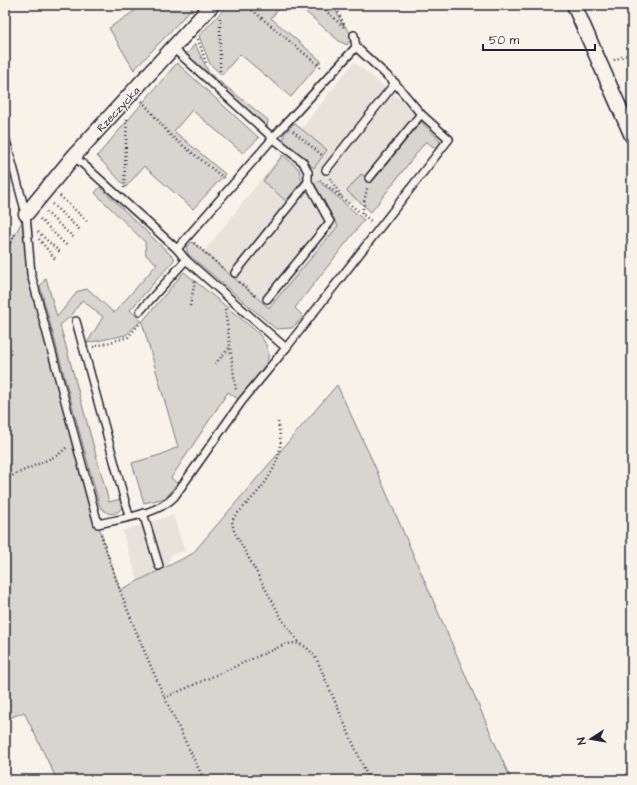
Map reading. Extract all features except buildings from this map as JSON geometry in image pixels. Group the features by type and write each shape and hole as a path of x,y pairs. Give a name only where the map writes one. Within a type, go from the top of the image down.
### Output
{"street":[{"name":"Rzeczycka","path":"26,214 74,156 212,5"},
{"path":"574,5 632,136"}],"lane":[{"path":"5,137 26,214 31,274 98,524 143,513 166,505 174,497 242,401 286,348 449,139 421,114 395,83 356,47 354,36"},
{"path":"177,249 329,74 356,47"},
{"path":"174,48 274,139 303,162 308,172 308,182 330,222 267,299"},
{"path":"326,170 395,83"},
{"path":"369,178 421,114"},
{"path":"74,156 177,249 186,260 286,348"},
{"path":"236,273 308,182"},
{"path":"140,311 186,260"},
{"path":"76,321 128,516"},
{"path":"143,513 159,566"}],"path":[{"path":"246,5 329,74"},
{"path":"319,5 354,36"},
{"path":"335,5 346,29"},
{"path":"220,16 220,75"},
{"path":"197,35 206,63 210,67"},
{"path":"600,66 632,54"},
{"path":"215,71 225,80"},
{"path":"139,97 171,136 233,186"},
{"path":"127,118 124,188 129,193"},
{"path":"285,125 331,164"},
{"path":"326,170 342,197"},
{"path":"321,180 362,213 369,178"},
{"path":"60,195 87,221"},
{"path":"52,204 81,230"},
{"path":"46,212 74,238"},
{"path":"40,219 67,246"},
{"path":"56,260 33,227 61,253"},
{"path":"190,306 196,280"},
{"path":"223,293 237,397 242,401"},
{"path":"83,350 128,337 149,314 148,303"},
{"path":"215,364 230,347"},
{"path":"278,422 280,445 274,468 257,495 237,513 232,522 234,530 278,613 300,644"},
{"path":"5,479 58,455 76,441"},
{"path":"98,524 120,590 164,698 204,780"},
{"path":"164,698 279,646 288,643 300,644 309,649 317,660 369,780"}],"shaded area":[{"path":"149,5 195,5 134,70 109,28 139,8"},
{"path":"228,5 282,5 271,18 321,61 291,97 240,54 222,75 210,64 199,36"},
{"path":"298,5 333,5 341,21 353,36 347,45 339,41"},
{"path":"195,44 209,73 268,120 267,128 185,57"},
{"path":"354,62 424,119 358,201 327,206 338,226 268,309 203,253"},
{"path":"177,63 259,138 243,153 192,110 174,131 225,174 193,209 144,166 126,187 97,156"},
{"path":"421,122 440,140 440,144 436,149 426,141 371,212 347,191 361,174 373,181"},
{"path":"294,123 327,150 314,168 284,142 284,135"},
{"path":"283,155 299,169 302,181 286,201 263,181"},
{"path":"319,181 364,220 295,308 303,316 302,318 292,328 276,329 188,254 186,247 192,242 269,308 338,226 314,183"},
{"path":"100,187 175,259 130,310 141,321 126,335 87,343 103,317 82,300 72,315 60,325 109,502 124,498 123,504 118,512 110,514 102,509 99,504 40,286 46,278 57,317 78,291 88,289 114,313 157,264 146,255 145,242 95,193"},
{"path":"26,214 31,274 98,524 120,590 192,554 337,385 373,462 511,780 57,780 24,712 5,720 5,253"},
{"path":"184,272 256,331 261,337 268,351 268,359 238,399 228,392 171,478 177,483 166,498 144,503 132,463 160,455 178,447 142,322"},
{"path":"173,515 185,551 171,555 167,567 138,581 122,531"}]}
